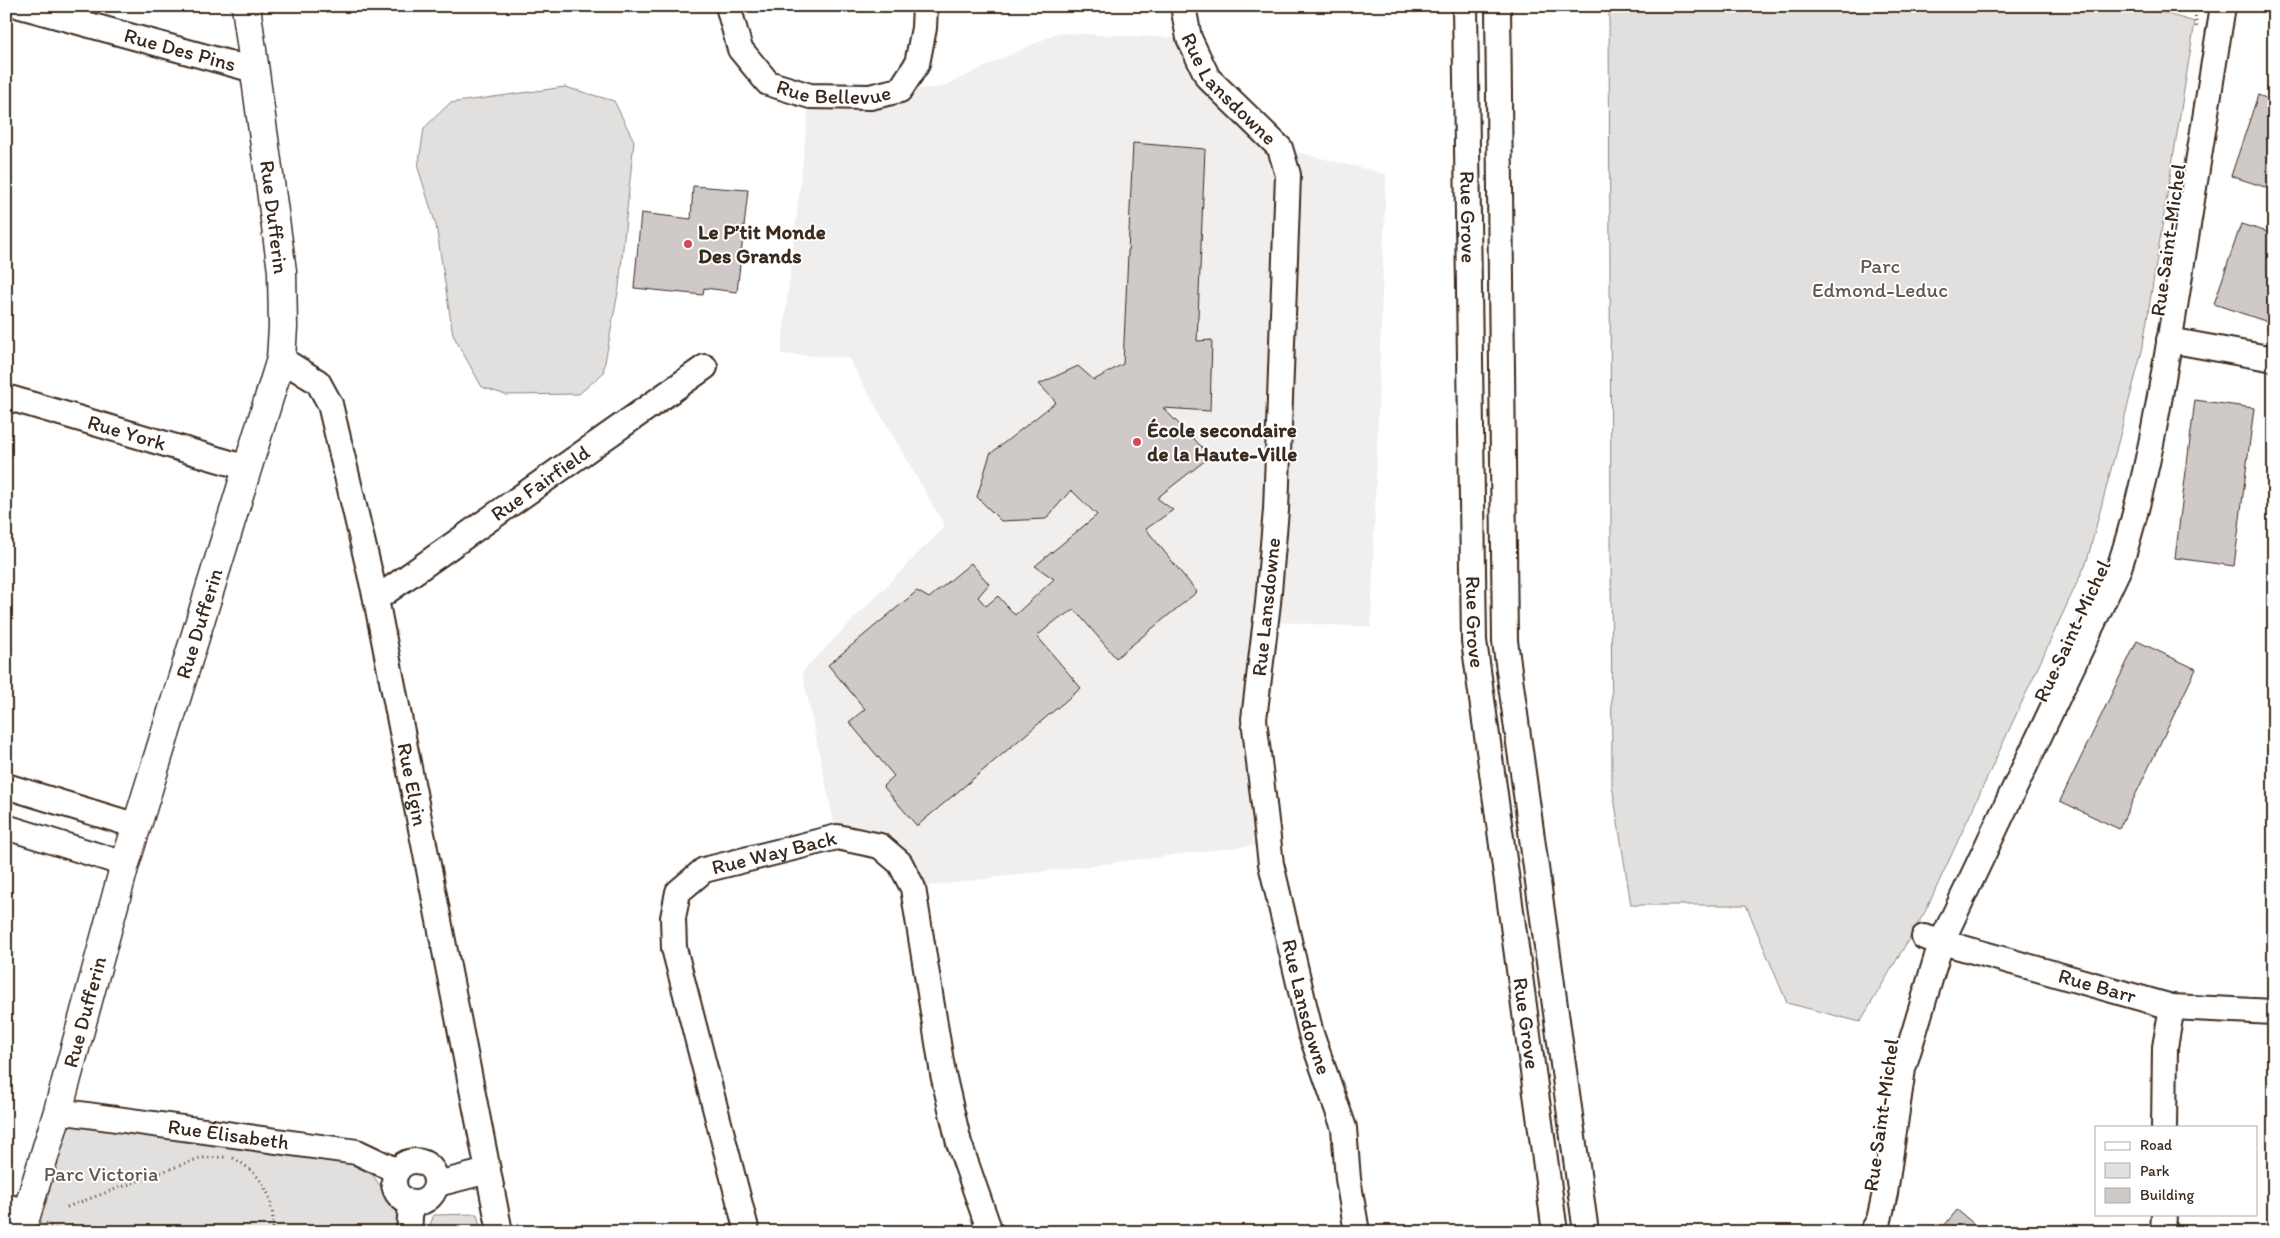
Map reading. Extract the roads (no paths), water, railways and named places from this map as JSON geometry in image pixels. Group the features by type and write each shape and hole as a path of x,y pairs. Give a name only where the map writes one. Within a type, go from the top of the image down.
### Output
{"main road":[{"name":"Rue Dufferin","path":"18,1217 58,1111 137,826 281,359 283,327 282,271 246,6"}],"street":[{"name":"Rue Des Pins","path":"20,6 254,70"},
{"name":"Rue Bellevue","path":"728,6 740,49 768,83 810,96 870,98 900,90 917,64 924,28 925,6"},
{"name":"Rue Lansdowne","path":"1183,6 1189,38 1208,78 1280,148 1288,175 1276,510 1268,604 1254,719 1271,864 1311,1034 1344,1128 1348,1179 1357,1232"},
{"name":"Rue Grove","path":"1465,6 1474,640 1555,1232"},
{"name":"Rue Grove","path":"1498,6 1505,640 1586,1232"},
{"name":"Rue Saint-Michel","path":"1872,1232 1879,1220 1885,1193 1903,1069 1932,940 2119,568 2142,487 2170,340 2223,6"},
{"path":"2170,340 2274,359"},
{"name":"Rue Elgin","path":"281,359 318,382 330,404 376,599 500,1232"},
{"name":"Rue Fairfield","path":"376,599 705,367"},
{"name":"Rue York","path":"6,397 247,468"},
{"path":"6,786 137,826"},
{"path":"6,827 126,864"},
{"name":"Rue Way Back","path":"747,1232 674,948 673,918 678,892 704,870 837,837 880,846 900,863 913,888 943,1074 959,1143 990,1232"},
{"name":"Rue Barr","path":"1932,940 2172,1007 2274,1012"},
{"path":"2164,1126 2165,1047 2172,1007"},
{"name":"Rue Élisabeth","path":"58,1111 357,1152 397,1171"},
{"path":"410,1161 419,1161 432,1170 437,1184 433,1193 427,1199 411,1203 398,1194 394,1187 397,1171 410,1161"},
{"path":"437,1184 488,1171"},
{"path":"409,1232 411,1203"},
{"path":"2163,1232 2164,1216"}],"place":[{"name":"Le P’tit Monde Des Grands","path":"688,244"},
{"name":"École secondaire de la Haute-Ville","path":"1137,442"}],"park label":[{"name":"Parc Edmond-Leduc","path":"1880,278"},
{"name":"Parc Victoria","path":"101,1174"}]}
